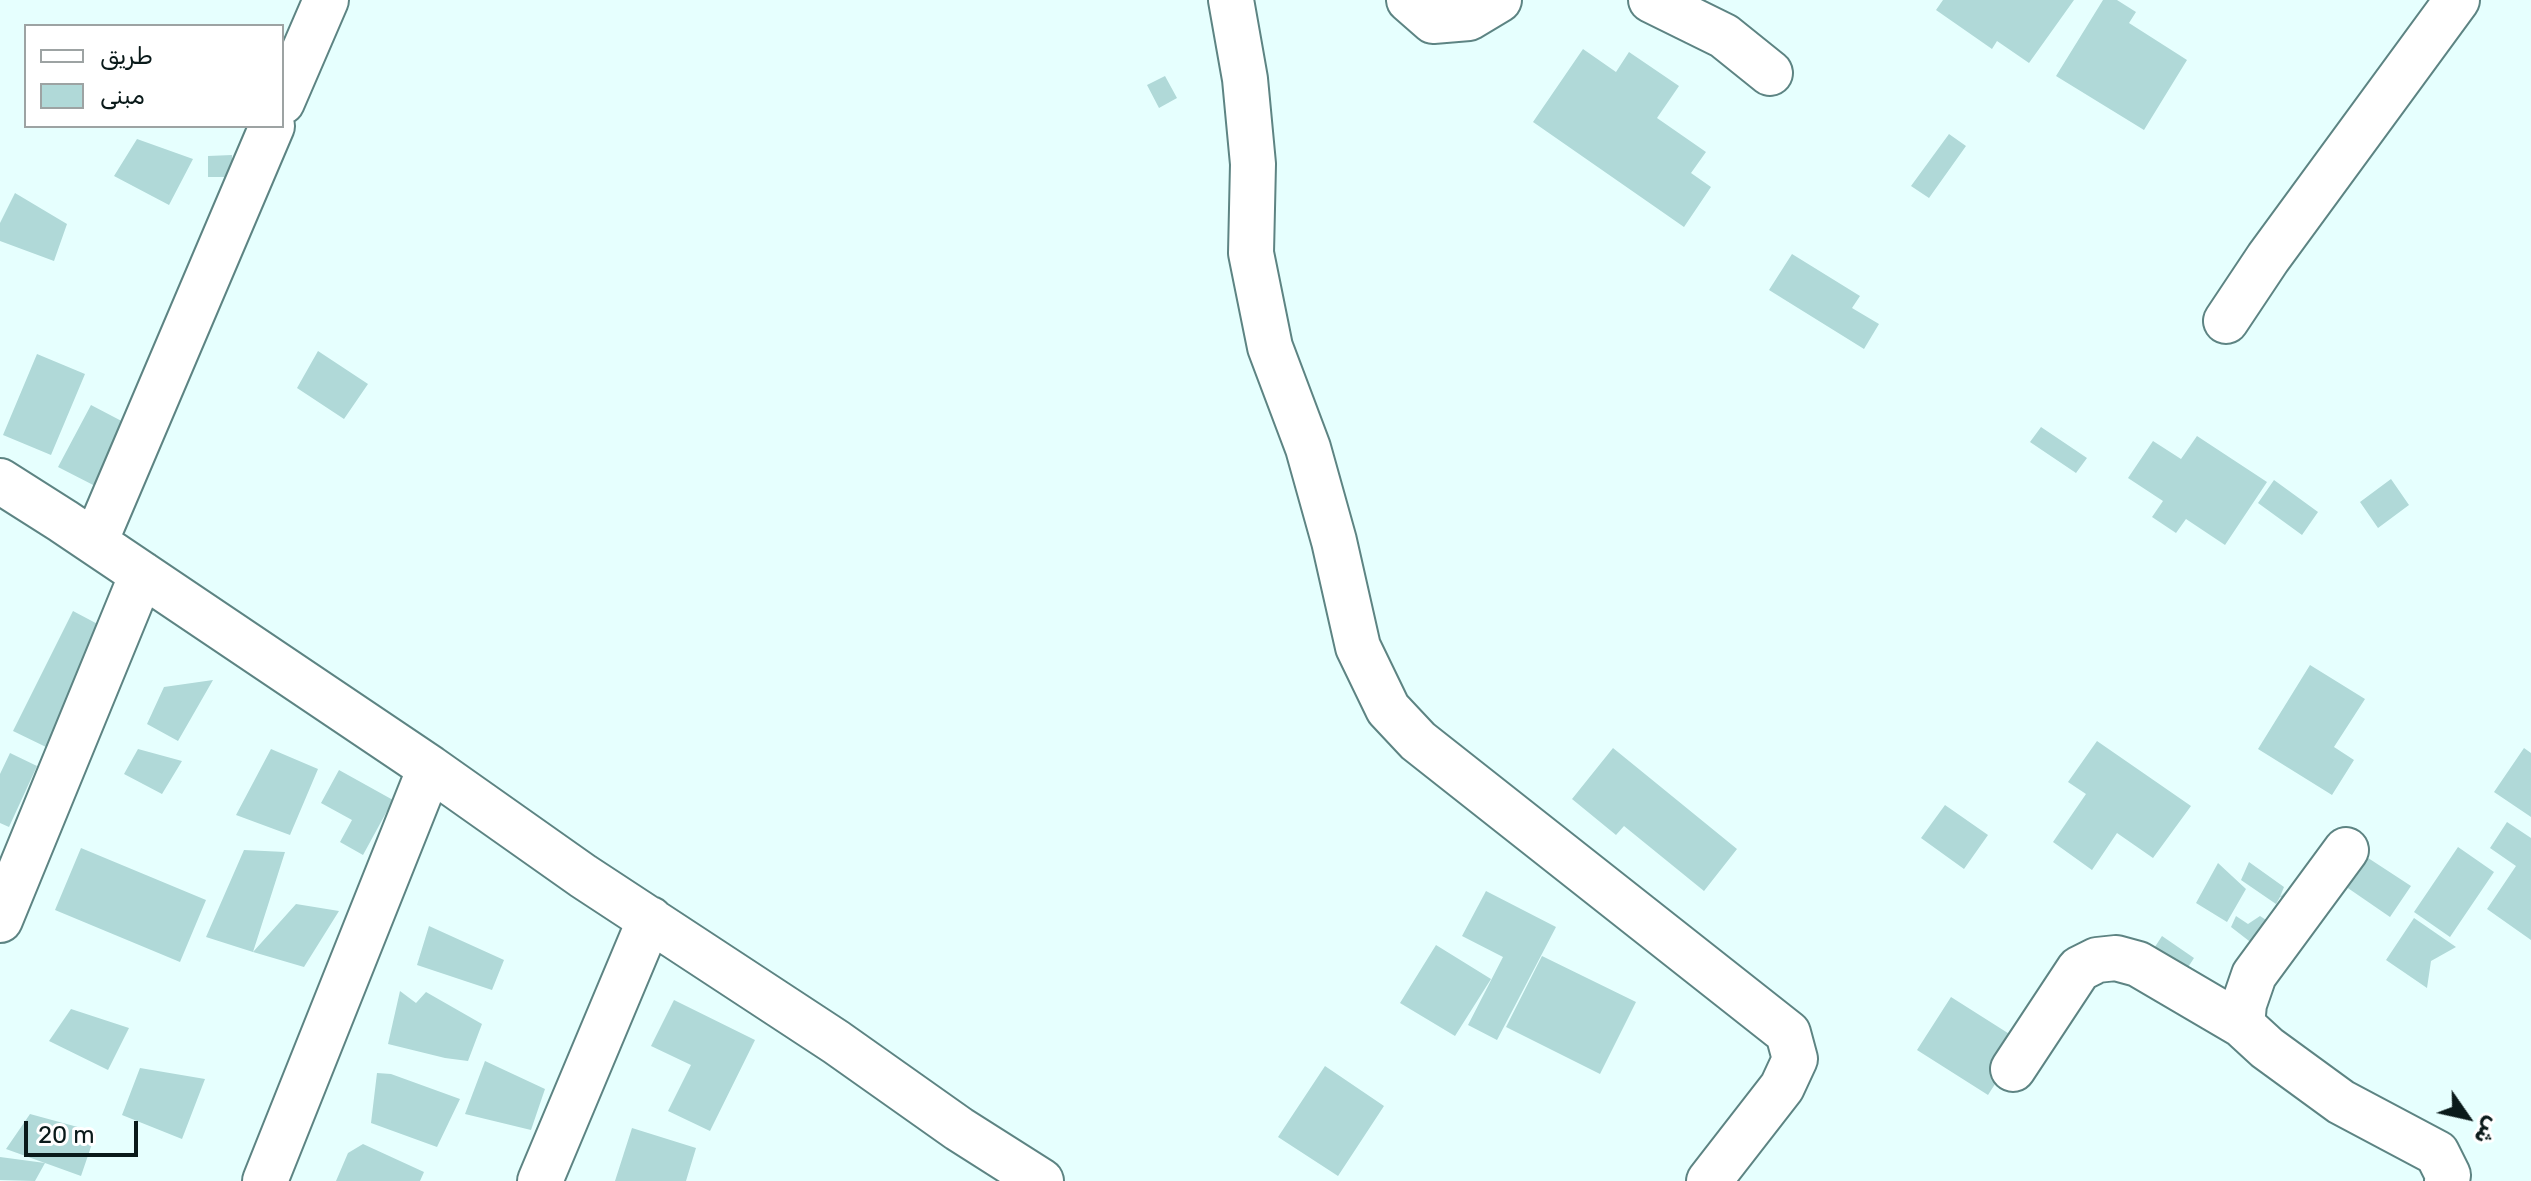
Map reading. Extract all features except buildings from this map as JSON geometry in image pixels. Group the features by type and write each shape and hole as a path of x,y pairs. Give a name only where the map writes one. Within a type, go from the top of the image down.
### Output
{"street":[{"path":"284,97 326,0"},
{"path":"1231,0 1245,79 1253,164 1251,253 1270,347 1308,448 1334,541 1358,647 1388,709 1418,741 1788,1033 1795,1059 1782,1087 1709,1181"},
{"path":"1409,0 1433,21 1469,18 1499,0"},
{"path":"1651,0 1724,36 1770,73"},
{"path":"2226,321 2268,258 2457,0"},
{"path":"95,542 271,128"},
{"path":"0,481 430,768 583,876 836,1042 959,1129 1041,1181"},
{"path":"0,920 142,574"},
{"path":"265,1181 430,768"},
{"path":"2242,1025 2244,1004 2254,975 2346,850"},
{"path":"540,1181 650,919"},
{"path":"2013,1069 2079,969 2097,960 2116,958 2138,964 2242,1025 2267,1048 2341,1102 2437,1153 2448,1175 2447,1181"}]}
